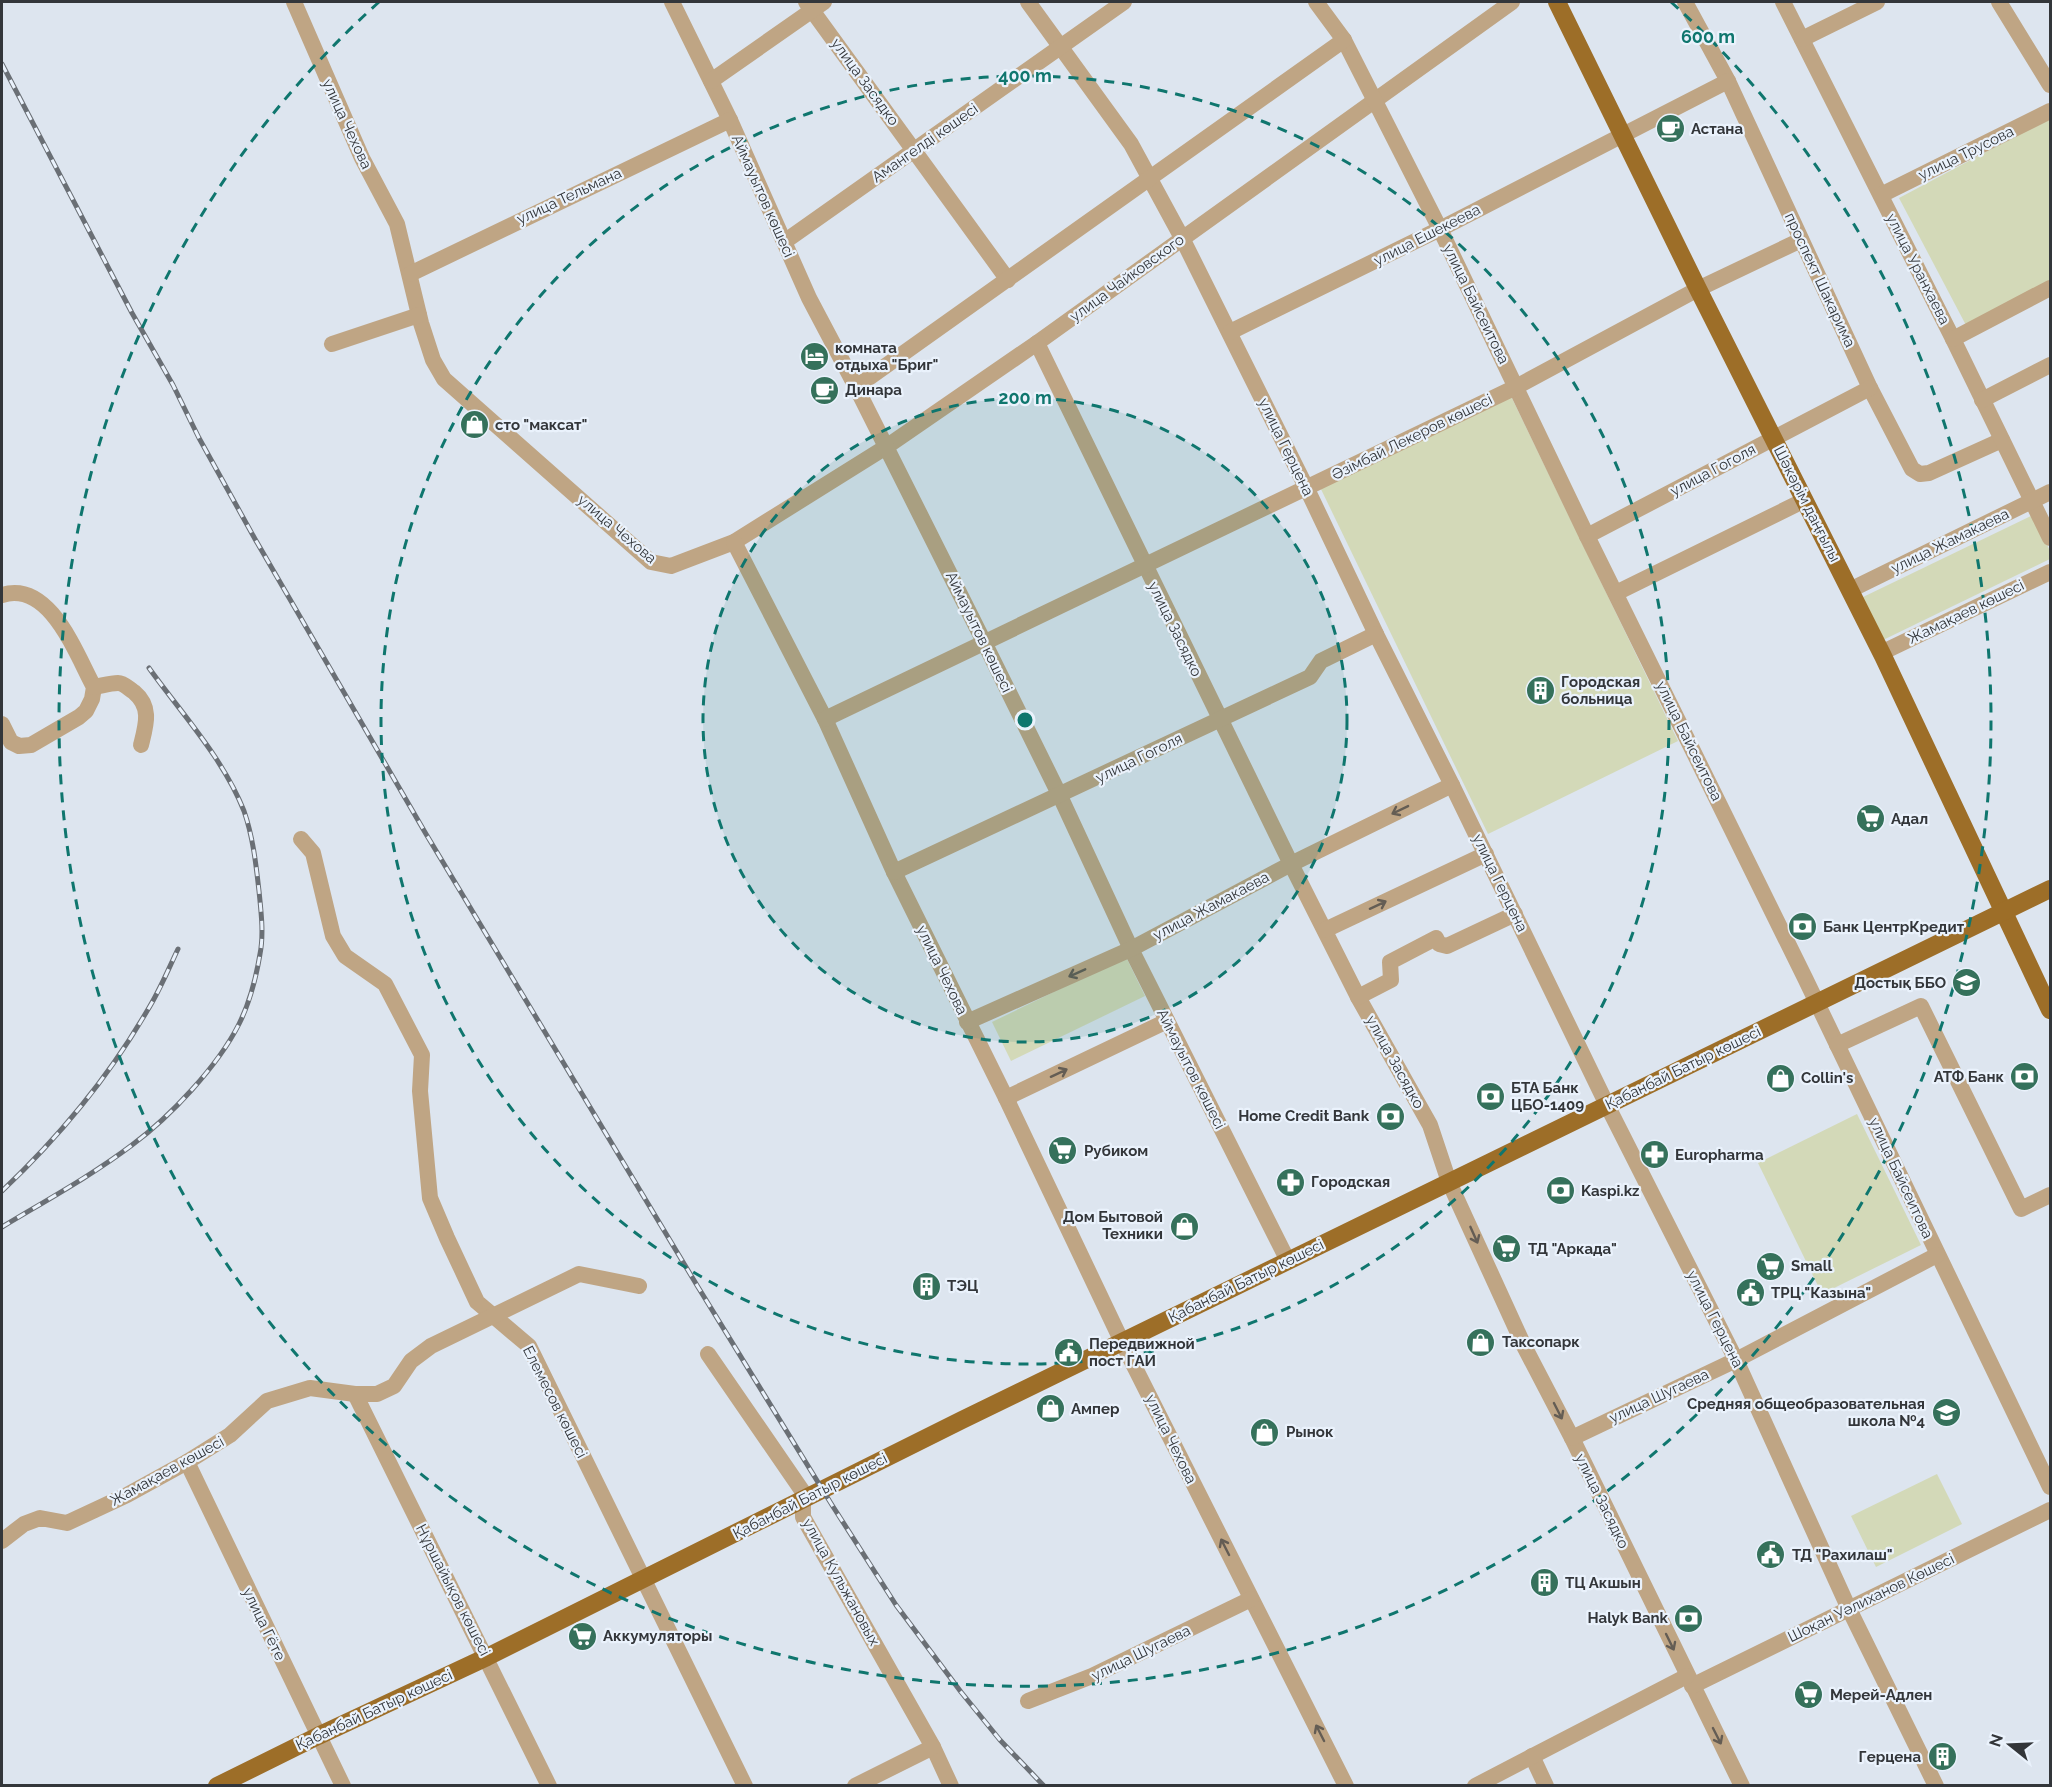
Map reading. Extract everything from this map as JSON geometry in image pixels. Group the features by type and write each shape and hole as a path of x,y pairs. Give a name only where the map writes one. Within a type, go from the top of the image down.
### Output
{"main road":[{"name":"Шәкәрім даңғылы","path":"1557,2 1698,290 1881,653 2050,1010"},
{"name":"Қабанбай Батыр көшесі","path":"217,1785 487,1657 1122,1342 2050,889"}],"street":[{"name":"улица Чехова","path":"294,2 362,158 397,224 419,315 433,360 444,379 651,562 671,566 734,542 825,719 894,872 1006,1098 1122,1342 1346,1785"},
{"name":"Аймауытов көшесі","path":"672,2 730,120 809,298 984,642 1060,796 1131,949 1288,1261"},
{"name":"улица Герцена","path":"1028,2 1131,144 1230,332 1607,1105 1736,1360 1849,1609 1936,1785"},
{"name":"Амангелді көшесі","path":"784,242 1124,2"},
{"name":"улица Байсеитова","path":"1316,2 1344,40 1440,229 1587,536 1817,1002 2050,1487"},
{"name":"улица Чайковского","path":"734,542 886,447 1037,344 1512,2"},
{"name":"проспект Шакарима","path":"1685,2 1728,81 1870,388 1912,469 1920,474 1929,473 2002,440"},
{"name":"улица Уранхаева","path":"1783,2 1953,339 2050,538"},
{"path":"1802,39 1877,2"},
{"path":"1999,2 2050,85"},
{"path":"711,81 814,4"},
{"name":"улица Засядко","path":"814,4 914,151 1008,280"},
{"path":"856,387 1344,40"},
{"name":"улица Ешекеева","path":"1230,332 1440,229 1728,81"},
{"name":"улица Трусова","path":"1881,195 2050,111"},
{"name":"улица Тельмана","path":"410,274 730,120"},
{"name":"Әзімбай Лекеров көшесі","path":"825,719 1516,387 1698,290 1801,240"},
{"path":"1953,339 2050,288"},
{"path":"333,344 419,315"},
{"name":"улица Засядко","path":"1037,344 1219,719 1358,998 1430,1125 1449,1182 1524,1347 1572,1438 1742,1785"},
{"path":"1982,400 2050,365"},
{"name":"улица Гоголя","path":"1587,536 1870,388"},
{"name":"улица Жамакаева","path":"1850,590 2050,492"},
{"path":"1616,592 1805,500"},
{"name":"Жамақаев көшесі","path":"1881,653 2050,572"},
{"path":"2,596 10,593 39,600 56,617 94,687 92,699 86,711 31,745 19,746 11,742 2,724"},
{"name":"улица Гоголя","path":"894,872 1310,677 1320,661 1376,634"},
{"path":"94,687 118,683 126,686 141,698 146,707 147,719 141,745"},
{"name":"улица Жамакаева","path":"967,1022 1131,949 1291,864 1452,784"},
{"name":"Елемесов көшесі","path":"301,838 313,854 333,936 345,956 385,984 422,1055 420,1091 430,1198 477,1302 529,1346 745,1785"},
{"path":"1325,930 1486,855"},
{"path":"1358,998 1391,980 1390,962 1399,957 1436,938 1439,944 1447,946 1515,914"},
{"path":"1837,1045 1921,1006 2021,1209 2050,1195"},
{"path":"1006,1098 1167,1021"},
{"name":"улица Шугаева","path":"1572,1438 1736,1360 1937,1255"},
{"name":"Жамақаев көшесі","path":"2,1542 24,1524 40,1518 67,1523 127,1495 230,1435 267,1401 310,1388 355,1394 376,1394 394,1386 411,1361 431,1346 579,1274 639,1286"},
{"name":"улица Кульжановых","path":"708,1354 802,1492 802,1517 933,1747 951,1785"},
{"name":"Нұршайықов көшесі","path":"355,1394 549,1785"},
{"name":"улица Гёте","path":"187,1462 343,1785"},
{"name":"Шоқан Уәлиханов Көшесі","path":"1532,1756 1849,1609 2050,1510"},
{"name":"улица Шугаева","path":"1028,1701 1092,1676 1251,1599"},
{"path":"855,1785 933,1747"},
{"path":"1475,1785 1532,1756 1546,1785"}],"green space":[{"path":"2048,119 2050,124 2050,286 1968,329 1899,198"},
{"path":"1508,390 1678,741 1488,834 1318,483"},
{"path":"2033,515 2050,551 2050,559 1881,641 1861,598"},
{"path":"1126,957 1145,996 1011,1061 992,1022"},
{"path":"1857,1114 1921,1245 1822,1294 1758,1163"},
{"path":"1937,1474 1962,1524 1876,1567 1851,1516"}],"railway":[{"path":"2,64 132,313 255,539 426,834 698,1287 896,1605 1000,1740 1044,1786"},
{"path":"2,1227 116,1156 162,1120 192,1090 219,1057 243,1016 254,981 261,946 262,922 254,851 244,811 225,773 149,668"},
{"path":"2,1191 43,1150 116,1060 151,1004 178,949"}],"place":[{"name":"Астана","path":"1670,129"},
{"name":"комната отдыха \"Бриг\"","path":"814,357"},
{"name":"Динара","path":"824,390"},
{"name":"сто \"максат\"","path":"474,425"},
{"name":"Городская больница","path":"1540,691"},
{"name":"Адал","path":"1870,819"},
{"name":"Банк ЦентрКредит","path":"1802,927"},
{"name":"Достық ББО","path":"1967,983"},
{"name":"АТФ Банк","path":"2025,1077"},
{"name":"Collin's","path":"1780,1078"},
{"name":"БТА Банк ЦБО-1409","path":"1490,1097"},
{"name":"Home Credit Bank","path":"1390,1116"},
{"name":"Рубиком","path":"1063,1151"},
{"name":"Europharma","path":"1654,1155"},
{"name":"Городская","path":"1290,1182"},
{"name":"Kaspi.kz","path":"1560,1191"},
{"name":"Дом Бытовой Техники","path":"1184,1226"},
{"name":"ТД \"Аркада\"","path":"1507,1249"},
{"name":"Small","path":"1770,1266"},
{"name":"ТЭЦ","path":"926,1286"},
{"name":"ТРЦ \"Казына\"","path":"1750,1293"},
{"name":"Таксопарк","path":"1481,1342"},
{"name":"Передвижной пост ГАИ","path":"1068,1353"},
{"name":"Ампер","path":"1050,1409"},
{"name":"Средняя общеобразовательная школа №4","path":"1946,1413"},
{"name":"Рынок","path":"1265,1432"},
{"name":"ТД \"Рахилаш\"","path":"1771,1555"},
{"name":"ТЦ Акшын","path":"1544,1583"},
{"name":"Halyk Bank","path":"1689,1618"},
{"name":"Аккумуляторы","path":"582,1636"},
{"name":"Мерей-Адлен","path":"1809,1695"},
{"name":"Герцена","path":"1942,1757"}]}
